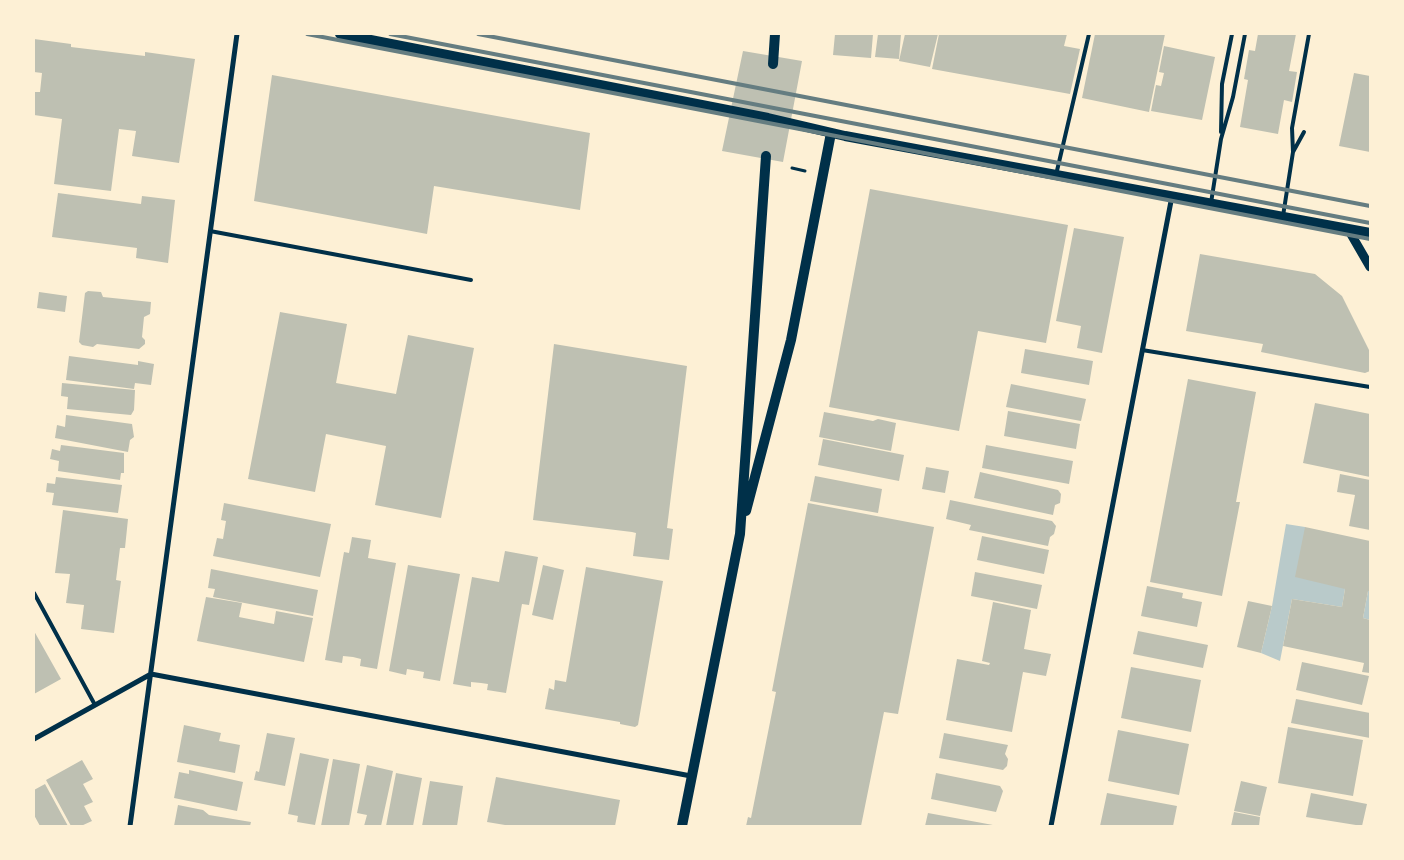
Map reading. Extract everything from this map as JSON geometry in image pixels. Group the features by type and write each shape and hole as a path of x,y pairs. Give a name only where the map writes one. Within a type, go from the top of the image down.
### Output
{"main road":[{"path":"340,34 768,118 831,133 1370,233"},
{"path":"773,64 775,34"},
{"path":"682,826 740,534 791,340 831,133"},
{"path":"740,534 766,156"}],"street":[{"path":"130,826 237,34"},
{"path":"1051,826 1172,196"},
{"path":"1348,229 1370,267"},
{"path":"34,739 151,674 691,776"}],"lane":[{"path":"1056,175 1088,34"},
{"path":"1221,139 1222,84 1232,34"},
{"path":"1211,203 1221,139 1233,97 1245,34"},
{"path":"1282,217 1294,152 1292,128 1309,34"},
{"path":"1294,152 1304,132"},
{"path":"210,231 471,280"},
{"path":"1142,350 1370,387"},
{"path":"34,593 96,705"}],"shaded area":[{"path":"1286,524 1305,527 1345,589 1342,607 1292,599 1280,661 1261,653 1272,606"},
{"path":"1368,591 1370,591 1370,620 1363,618"}],"building":[{"path":"835,34 873,34 871,58 833,55"},
{"path":"878,34 901,34 899,59 875,57"},
{"path":"905,34 938,34 930,67 899,61"},
{"path":"939,34 1067,34 1064,46 1080,49 1070,94 932,69"},
{"path":"1095,34 1165,34 1149,112 1082,98"},
{"path":"1258,34 1296,34 1289,71 1297,72 1292,102 1284,100 1278,134 1240,127 1248,80 1244,79 1249,50 1255,51"},
{"path":"34,39 71,44 71,47 145,56 145,52 195,59 179,163 132,156 136,131 119,129 111,191 54,184 62,119 34,115 34,92 40,92 42,73 34,72"},
{"path":"1164,46 1215,57 1202,120 1151,111 1156,85 1161,86 1164,73 1159,72"},
{"path":"743,51 802,61 783,162 722,151"},
{"path":"1354,73 1370,76 1370,152 1339,146"},
{"path":"272,75 590,133 580,210 434,186 427,234 254,201"},
{"path":"870,189 1068,225 1046,343 978,331 959,431 829,407"},
{"path":"58,193 141,204 142,196 175,200 168,263 136,258 137,248 52,237"},
{"path":"1074,228 1124,237 1102,353 1077,348 1081,326 1056,321"},
{"path":"1200,254 1315,274 1342,296 1370,352 1370,371 1365,373 1261,352 1263,344 1186,331"},
{"path":"88,291 101,292 103,297 151,302 150,314 144,317 142,337 145,340 145,344 139,349 97,344 93,347 82,345 79,342 85,293"},
{"path":"39,292 67,296 65,312 37,308"},
{"path":"280,312 347,324 336,383 396,394 408,335 474,348 441,518 375,505 386,446 326,434 315,492 248,479"},
{"path":"554,344 687,366 667,528 673,529 669,560 633,556 636,533 533,520"},
{"path":"1025,349 1093,361 1089,385 1021,373"},
{"path":"69,356 138,365 138,361 154,364 151,385 135,383 134,389 66,380"},
{"path":"1188,379 1256,392 1236,502 1240,502 1222,596 1150,582"},
{"path":"62,383 135,390 134,410 131,415 67,409 68,397 61,396"},
{"path":"1011,384 1086,399 1081,421 1006,407"},
{"path":"1315,403 1370,414 1370,477 1303,463"},
{"path":"1008,411 1080,424 1076,449 1004,436"},
{"path":"824,412 896,423 891,451 819,437"},
{"path":"66,415 132,424 134,437 130,440 128,452 55,438 57,425 65,427"},
{"path":"823,439 904,455 899,481 818,465"},
{"path":"61,445 124,453 124,473 121,473 120,480 58,471 59,461 50,459 52,449 60,451"},
{"path":"986,445 1073,461 1069,484 982,468"},
{"path":"926,467 949,471 945,493 922,489"},
{"path":"980,472 1058,490 1061,494 1060,503 1055,505 1053,515 974,498"},
{"path":"1340,474 1370,480 1370,530 1349,526 1355,495 1337,492"},
{"path":"815,476 882,489 878,513 810,501"},
{"path":"56,477 122,485 118,513 52,505 54,493 46,492 47,483 55,484"},
{"path":"950,500 1052,521 1056,526 1054,534 1050,537 1048,546 969,530 971,525 946,519"},
{"path":"224,503 331,524 320,577 213,556 217,538 223,539 226,521 221,520"},
{"path":"808,503 934,527 898,714 884,712 861,826 746,826 748,817 751,818 776,692 772,691"},
{"path":"63,510 128,519 125,548 120,548 116,580 121,581 114,633 81,629 84,605 66,603 70,574 55,573"},
{"path":"1305,527 1370,541 1370,591 1368,591 1363,618 1370,620 1370,673 1362,672 1364,663 1283,646 1292,599 1342,607 1345,589 1295,577"},
{"path":"982,536 1049,550 1044,574 977,560"},
{"path":"352,537 371,540 368,558 396,563 377,669 360,666 361,659 353,657 343,656 342,663 325,660 344,552 349,553"},
{"path":"505,551 538,557 529,605 522,604 506,693 487,690 488,684 471,682 471,687 453,684 472,577 499,582"},
{"path":"408,565 460,574 440,681 423,678 424,672 407,669 406,675 389,671"},
{"path":"543,565 564,570 553,620 532,615"},
{"path":"586,567 663,581 638,725 635,727 620,724 620,722 545,709 549,688 554,690 555,680 566,682"},
{"path":"211,569 318,590 313,616 213,597 215,589 208,588"},
{"path":"975,572 1042,585 1037,609 971,596"},
{"path":"1147,586 1183,593 1182,598 1202,602 1197,627 1141,616"},
{"path":"206,597 242,603 239,617 274,624 276,611 313,618 304,662 197,641"},
{"path":"1248,601 1272,606 1261,653 1237,647"},
{"path":"993,602 1031,610 1024,649 1051,654 1046,676 1023,672 1012,732 946,720 957,659 989,665 990,663 982,661"},
{"path":"34,631 61,679 34,694"},
{"path":"1138,631 1208,645 1203,668 1133,654"},
{"path":"1302,662 1369,676 1362,705 1296,690"},
{"path":"1131,667 1201,680 1191,732 1121,718"},
{"path":"1296,699 1370,713 1370,738 1291,723"},
{"path":"184,725 221,733 219,741 240,745 235,773 177,762"},
{"path":"1288,727 1363,740 1353,796 1278,783"},
{"path":"1118,730 1189,744 1179,795 1108,781"},
{"path":"267,733 295,738 285,786 254,780 256,771 259,772"},
{"path":"944,733 1008,745 1005,754 1008,759 1007,766 1003,770 939,758"},
{"path":"300,753 329,759 315,825 297,822 298,816 288,814"},
{"path":"333,759 360,764 349,826 321,826"},
{"path":"82,760 93,779 83,784 93,802 84,806 92,821 81,826 71,826 46,780"},
{"path":"367,765 393,771 381,826 364,826 367,815 357,813"},
{"path":"189,770 243,782 237,811 174,798 179,772 189,774"},
{"path":"396,773 422,778 413,826 386,826"},
{"path":"936,773 1000,786 1003,791 996,812 931,799"},
{"path":"496,777 620,800 615,826 511,826 487,822"},
{"path":"430,781 463,786 457,826 422,826"},
{"path":"1241,781 1267,787 1260,816 1234,811"},
{"path":"45,784 68,826 40,826 34,815 34,790"},
{"path":"1107,793 1177,806 1173,826 1100,826"},
{"path":"1311,793 1367,804 1362,826 1306,817"},
{"path":"178,805 203,810 209,815 251,822 250,826 174,826"},
{"path":"1234,812 1260,817 1259,826 1231,826"},
{"path":"928,813 993,825 993,826 925,826"}],"railway":[{"path":"307,34 1370,239"},
{"path":"390,34 1370,223"},
{"path":"478,34 1370,206"}]}
